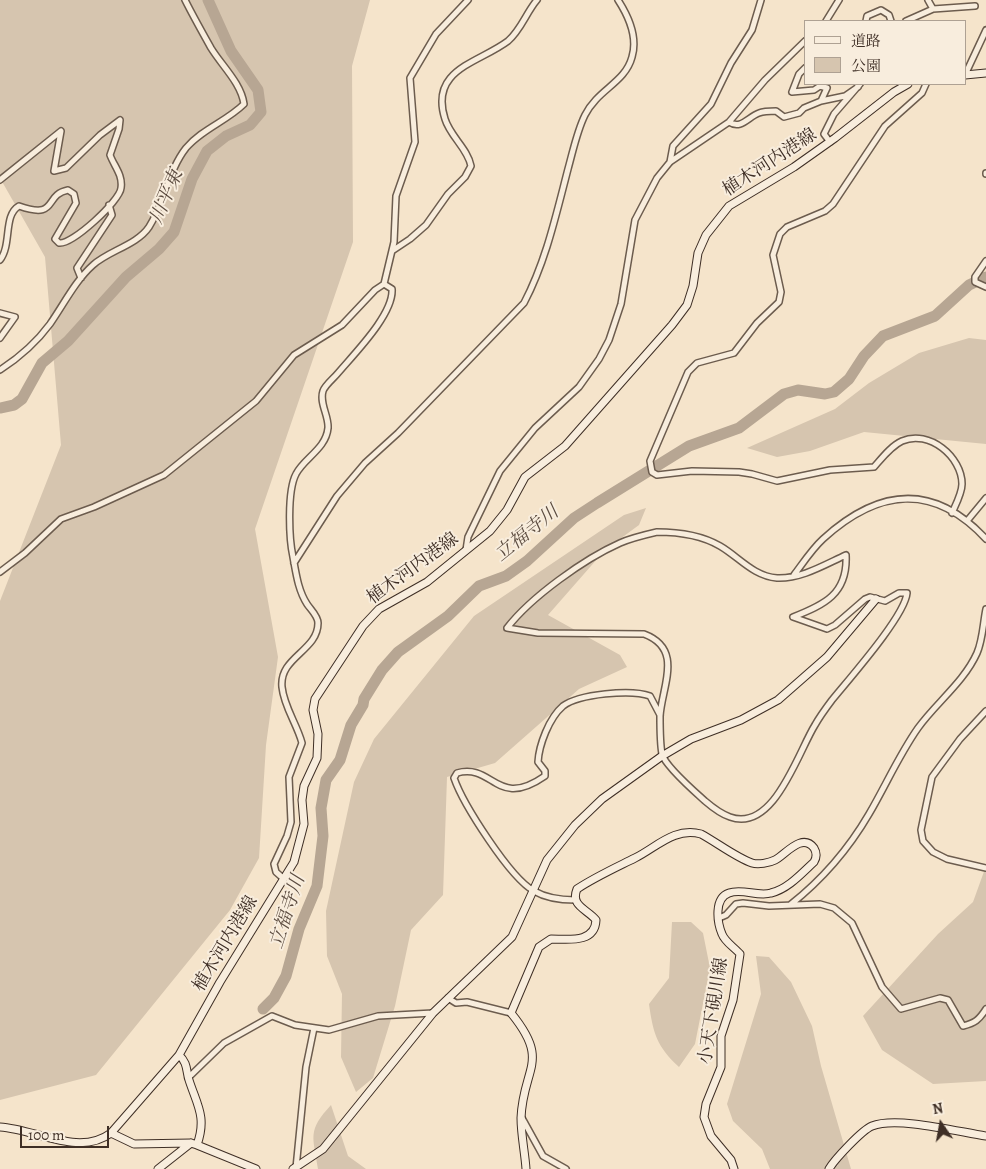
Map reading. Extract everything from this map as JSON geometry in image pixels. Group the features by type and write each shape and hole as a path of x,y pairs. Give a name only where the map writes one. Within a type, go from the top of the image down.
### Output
{"main road":[{"path":"966,74 986,73"},
{"name":"植木河内港線","path":"0,1127 82,1144 100,1141 111,1133 179,1056 220,982 294,862 304,824 302,800 304,786 317,758 318,734 313,710 315,699 363,626 379,610 427,582 490,531 507,510 525,477 565,446 682,312 687,305 693,286 698,253 706,235 729,206 830,142 894,92 906,85"},
{"path":"294,1169 323,1149 433,1013 512,937 547,860 575,825 602,799 662,756 692,739 747,717 778,700 827,657 876,599"},
{"path":"526,1169 521,1117 532,1061 532,1048 530,1040 511,1013 539,948 544,941 551,938 571,940 581,938 590,933 596,926 596,920 591,913 578,905 575,900 577,889 637,857 662,839 685,832 701,834 752,863 774,861 794,845 803,842 810,844 815,849 817,856 814,862 781,890 754,895 738,892 728,893 718,907 719,918"},
{"name":"小天下硯川線","path":"719,918 722,934 740,954 740,965 733,1000 721,1036 721,1067 706,1104 704,1117 711,1136 731,1160 734,1169"},
{"path":"158,1169 194,1144 201,1125 200,1109 188,1078 187,1065 179,1056"},
{"path":"829,1169 835,1159 870,1127 882,1124 899,1123 986,1136"},
{"path":"111,1133 134,1144 194,1144 256,1169"}],"street":[{"path":"0,370 34,344 80,278 98,261 148,229 158,210 174,168 187,147 206,130 230,116 244,104 235,82 212,48 185,0"},
{"path":"0,572 25,553 42,534 61,519 94,507 164,475 256,401 294,355 342,325 375,290 384,284 392,251 396,196 415,142 410,78 436,34 468,0"},
{"path":"392,251 410,240 426,225 448,194 465,177 471,166 445,121 442,106 444,88 461,67 507,42 515,34 537,0"},
{"path":"294,564 337,496 365,464 524,303 546,252 584,116 600,94 621,78 629,68 633,56 634,41 629,19 618,0"},
{"path":"670,162 673,146 710,104 731,63 752,30 761,0"},
{"path":"827,20 839,0"},
{"path":"928,0 933,9"},
{"path":"908,20 933,9 974,6"},
{"path":"866,20 867,16 881,10 889,15 891,20"},
{"path":"966,72 986,30"},
{"path":"466,550 468,537 500,471 535,428 579,387 599,359 609,340 621,304 635,220 657,178 670,162 729,122 765,80 804,42"},
{"path":"804,69 799,74 792,92 814,90 820,86 827,88 821,101"},
{"path":"926,85 922,93 885,126 833,204 824,211 788,227 780,234 773,255 781,292 779,302 757,323 734,353 697,363 688,372 650,461 652,472 657,475 692,471 739,472 777,481 787,481 830,470 874,466 892,447 904,440 926,440 948,452 959,466 962,484 952,513"},
{"path":"729,122 740,124 749,121 756,114 766,111 776,111 784,117 792,116 821,101 845,96 859,86"},
{"path":"830,142 824,134 834,114 859,86"},
{"path":"0,180 61,131 54,172 66,168 100,135 120,120 119,129 110,155 122,179 121,191 82,232 64,244 59,243 55,239 76,203 74,194 68,190 62,191 44,210 37,212 19,206 12,214 5,252 0,260"},
{"path":"80,278 78,268 112,215 109,205"},
{"path":"986,262 975,277 975,282 986,287"},
{"path":"284,879 276,872 274,864 287,836 291,822 289,778 302,743 282,687 283,671 314,638 318,624 317,616 303,597 289,537 294,476 321,446 326,436 328,428 323,402 323,390 356,352 390,302 392,288 384,284"},
{"path":"0,313 16,316 0,338"},
{"path":"794,575 821,540 845,521 885,502 913,497 936,504 967,521 986,539"},
{"path":"967,521 986,498"},
{"path":"657,532 686,534 705,539 720,546 755,572 778,578 805,574 846,555 844,572 838,588 830,600 793,617 827,629 835,625 865,599 876,599 885,601 899,593 907,593 900,610 876,646 814,725 779,793 764,810 743,819 730,818 714,808 683,782 662,756 660,716 668,673 668,662 662,645 653,637 644,634 538,633 507,628 517,615 540,596 605,550 622,542 657,532"},
{"path":"790,905 820,879 849,845 870,813 900,755 932,709 946,696 976,655 981,640 986,609"},
{"path":"575,900 562,900 533,891 520,880 481,828 458,790 454,778 456,773 466,771 475,773 513,790 534,784 545,776 545,771 538,762 552,722 564,706 590,696 604,693 640,692 650,696 660,716"},
{"path":"986,711 960,739 932,776 921,830 923,841 933,852 967,864 986,868"},
{"path":"719,918 726,916 736,904 743,903 769,906 820,904 834,908 844,914 852,923 882,986 900,1009 940,998 948,1000 963,1026 972,1025 978,1021 986,1009"},
{"path":"448,998 456,1003 467,1002 511,1013"},
{"path":"188,1078 224,1043 269,1017 275,1016 291,1024 328,1030 378,1016 433,1013"},
{"path":"294,1169 306,1067 314,1028"},
{"path":"521,1117 538,1151 543,1156 566,1169"}],"green space":[{"path":"0,0 370,0 352,66 353,242 255,529 278,657 266,745 259,858 230,910 96,1075 0,1100 0,601 61,445 45,257 0,178"},
{"path":"969,338 986,340 986,444 864,432 810,451 777,457 747,448 835,409 869,383 919,353"},
{"path":"646,508 639,525 605,550 548,615 620,655 627,667 579,689 495,763 447,777 443,895 411,930 395,1006 373,1078 356,1092 341,1057 342,994 327,956 326,911 354,782 374,739 474,616 624,515"},
{"path":"986,866 986,1081 933,1084 882,1050 863,1016 938,934 973,902"},
{"path":"672,922 691,922 703,933 710,968 695,1044 679,1067 666,1053 657,1039 649,1004 669,978"},
{"path":"756,956 769,957 791,982 812,1026 821,1066 851,1169 770,1169 762,1149 733,1121 727,1104 761,994"},
{"path":"331,1105 348,1156 366,1169 318,1169 314,1141 315,1128 318,1121"}],"waterway":[{"name":"川平東","path":"0,408 14,405 22,399 42,363 68,341 126,277 159,249 174,232 192,179 207,151 226,136 250,125 261,112 258,90 231,51 208,0"},
{"name":"立福寺川","path":"263,1009 274,998 286,976 299,929 317,886 323,836 321,808 326,780 340,760 351,725 363,705 364,699 382,670 398,652 448,616 479,586 506,576 527,561 574,518 597,503 689,446 739,428 784,394 798,390 825,394 834,392 849,379 864,356 883,336 935,316 969,285 986,277"}]}
